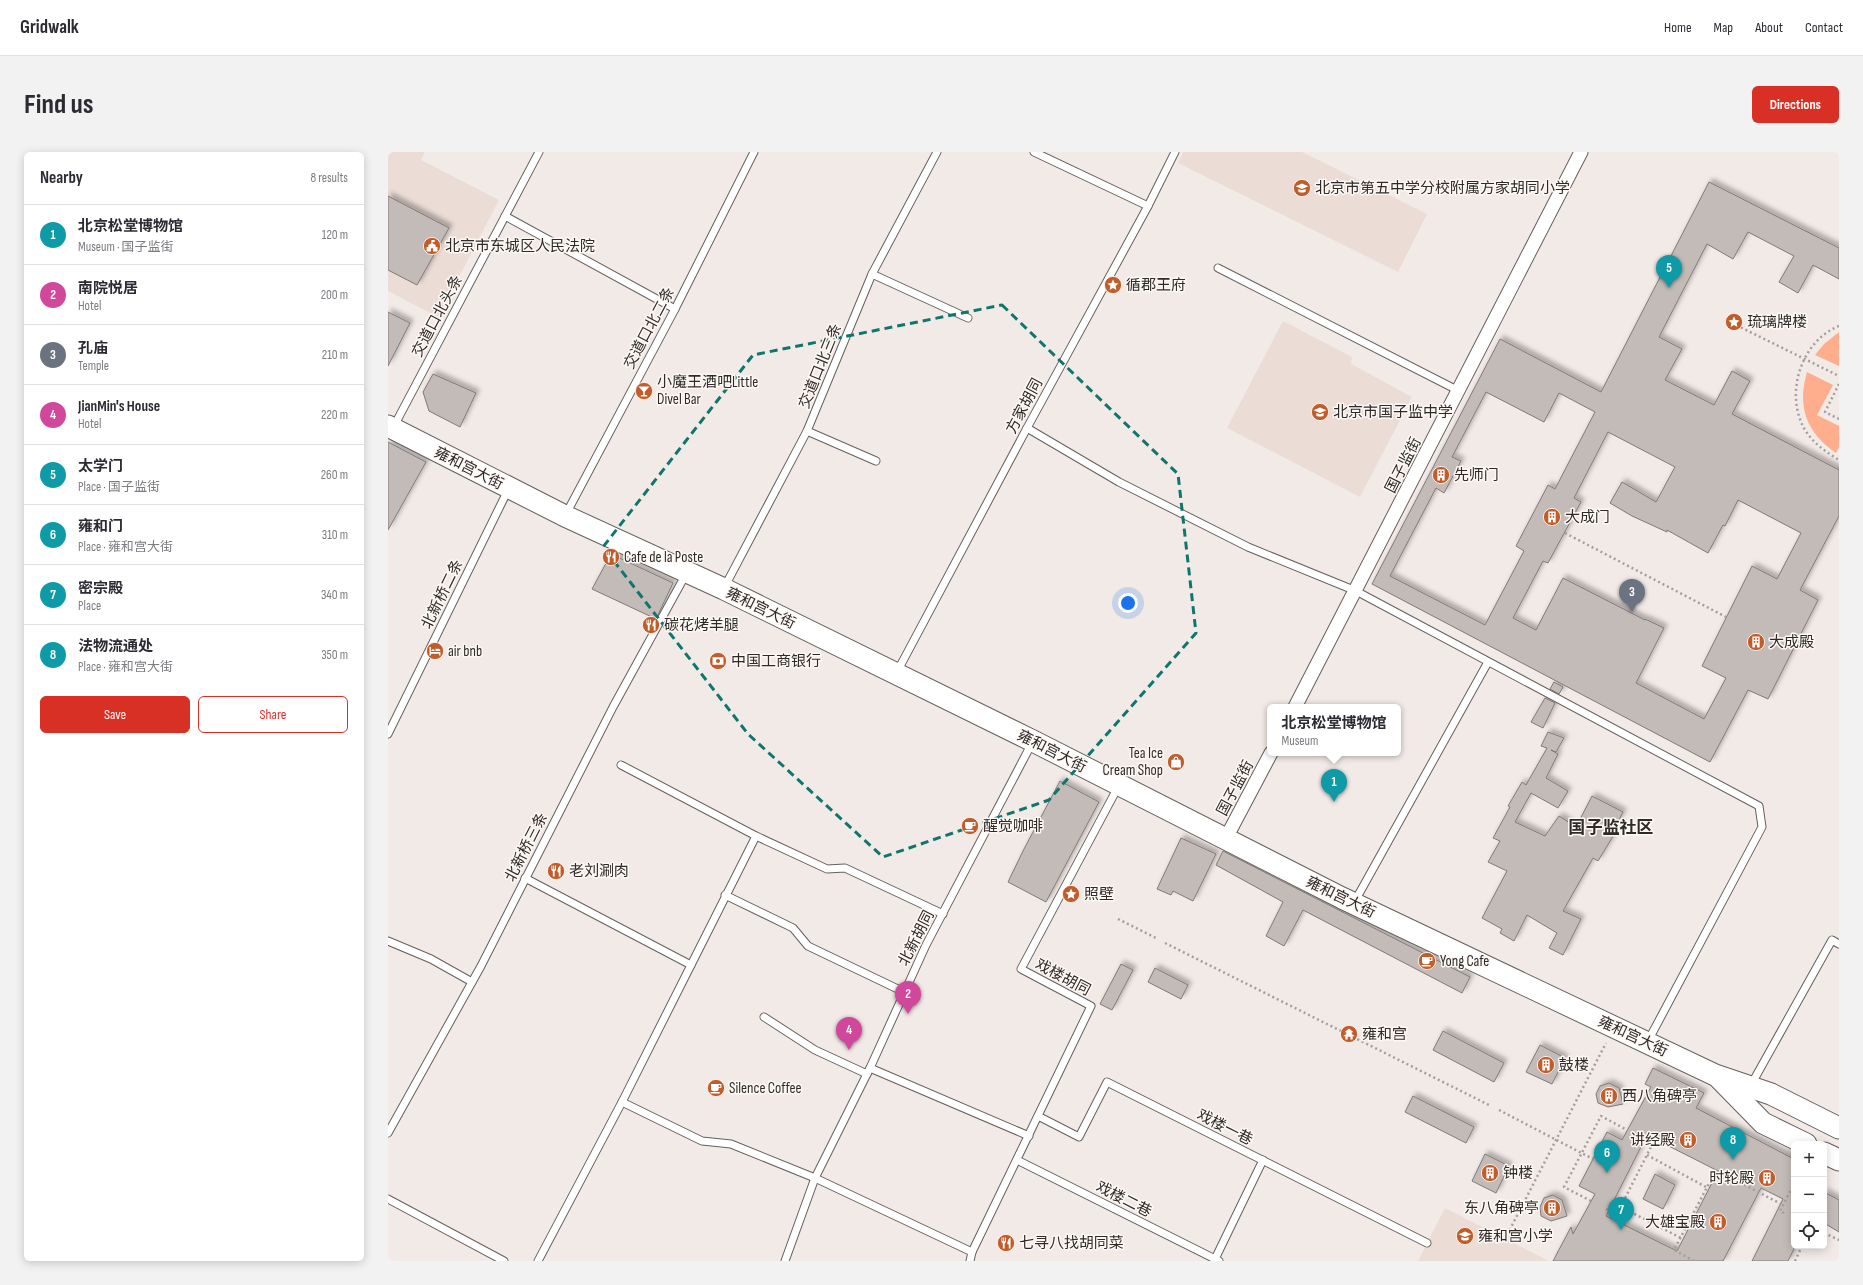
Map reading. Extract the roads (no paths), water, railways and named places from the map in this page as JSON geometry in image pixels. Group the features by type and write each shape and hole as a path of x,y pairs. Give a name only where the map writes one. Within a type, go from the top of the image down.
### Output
{"main road":[{"name":"雍和宫大街","path":"390,428 565,516 687,572 1033,741 1354,904 1715,1075 1771,1094 1839,1128"},
{"name":"雍和宫大街","path":"1715,1075 1763,1123 1800,1141"},
{"path":"1827,1154 1839,1160"}],"street":[{"name":"国子监街","path":"1297,704 1581,152"},
{"name":"国子监街","path":"1226,838 1269,756"}],"lane":[{"name":"交道口北头条","path":"390,428 539,152"},
{"name":"交道口北二条","path":"565,516 675,309 754,152"},
{"name":"交道口北三条","path":"724,590 807,431 872,274 937,152"},
{"path":"1034,152 1148,206"},
{"name":"方家胡同","path":"896,674 1027,428 1148,206 1175,152"},
{"path":"505,216 675,309"},
{"path":"1218,268 1459,391"},
{"path":"872,274 968,318"},
{"path":"1027,428 1119,482 1248,547 1356,591 1759,806 1762,827 1647,1042"},
{"path":"807,431 876,461"},
{"name":"北新桥二条","path":"388,734 509,488"},
{"name":"北新桥三条","path":"388,1133 472,982 613,707 687,572"},
{"path":"1354,904 1488,662"},
{"name":"北新胡同","path":"785,1261 815,1178 868,1071 926,945 1033,741"},
{"path":"621,765 756,836 827,869 845,868 943,914"},
{"name":"戏楼胡同","path":"970,1261 972,1252 1091,1006 1021,968 1119,785"},
{"path":"538,1261 622,1102 756,836"},
{"path":"525,878 691,965"},
{"path":"725,896 793,928 808,946 904,992"},
{"path":"1750,1087 1832,940 1839,944"},
{"path":"388,941 431,959 472,982"},
{"path":"764,1017 815,1050 1028,1136"},
{"name":"戏楼一巷","path":"1038,1116 1079,1137 1107,1082 1427,1243"},
{"path":"622,1102 702,1141 731,1144 815,1178 972,1252"},
{"name":"戏楼二巷","path":"1017,1160 1217,1260"},
{"path":"1217,1260 1263,1160"},
{"path":"388,1199 504,1261"}],"place":[{"name":"北京市第五中学分校附属方家胡同小学","path":"1302,188"},
{"name":"北京市东城区人民法院","path":"432,246"},
{"name":"循郡王府","path":"1113,285"},
{"name":"太学门","path":"1669,288"},
{"name":"琉璃牌楼","path":"1734,322"},
{"name":"小魔王酒吧Little Divel Bar","path":"644,391"},
{"name":"北京市国子监中学","path":"1320,412"},
{"name":"先师门","path":"1441,475"},
{"name":"大成门","path":"1552,517"},
{"name":"Cafe de la Poste","path":"611,557"},
{"name":"孔庙","path":"1632,612"},
{"name":"碳花烤羊腿","path":"651,625"},
{"name":"大成殿","path":"1756,642"},
{"name":"air bnb","path":"435,651"},
{"name":"中国工商银行","path":"718,661"},
{"name":"Tea Ice Cream Shop","path":"1176,762"},
{"name":"北京松堂博物馆","path":"1334,802"},
{"name":"醒觉咖啡","path":"970,826"},
{"name":"老刘涮肉","path":"556,871"},
{"name":"照壁","path":"1071,894"},
{"name":"Yong Cafe","path":"1427,961"},
{"name":"南院悦居","path":"908,1014"},
{"name":"雍和宫","path":"1349,1034"},
{"name":"JianMin's House","path":"849,1050"},
{"name":"鼓楼","path":"1546,1065"},
{"name":"Silence Coffee","path":"716,1088"},
{"name":"西八角碑亭","path":"1609,1096"},
{"name":"讲经殿","path":"1688,1140"},
{"name":"法物流通处","path":"1733,1160"},
{"name":"钟楼","path":"1490,1173"},
{"name":"雍和门","path":"1607,1173"},
{"name":"时轮殿","path":"1767,1178"},
{"name":"东八角碑亭","path":"1552,1208"},
{"name":"大雄宝殿","path":"1718,1222"},
{"name":"密宗殿","path":"1621,1230"},
{"name":"雍和宫小学","path":"1465,1236"},
{"name":"七寻八找胡同菜","path":"1006,1243"}],"district":[{"name":"国子监社区","path":"1611,827"}]}
